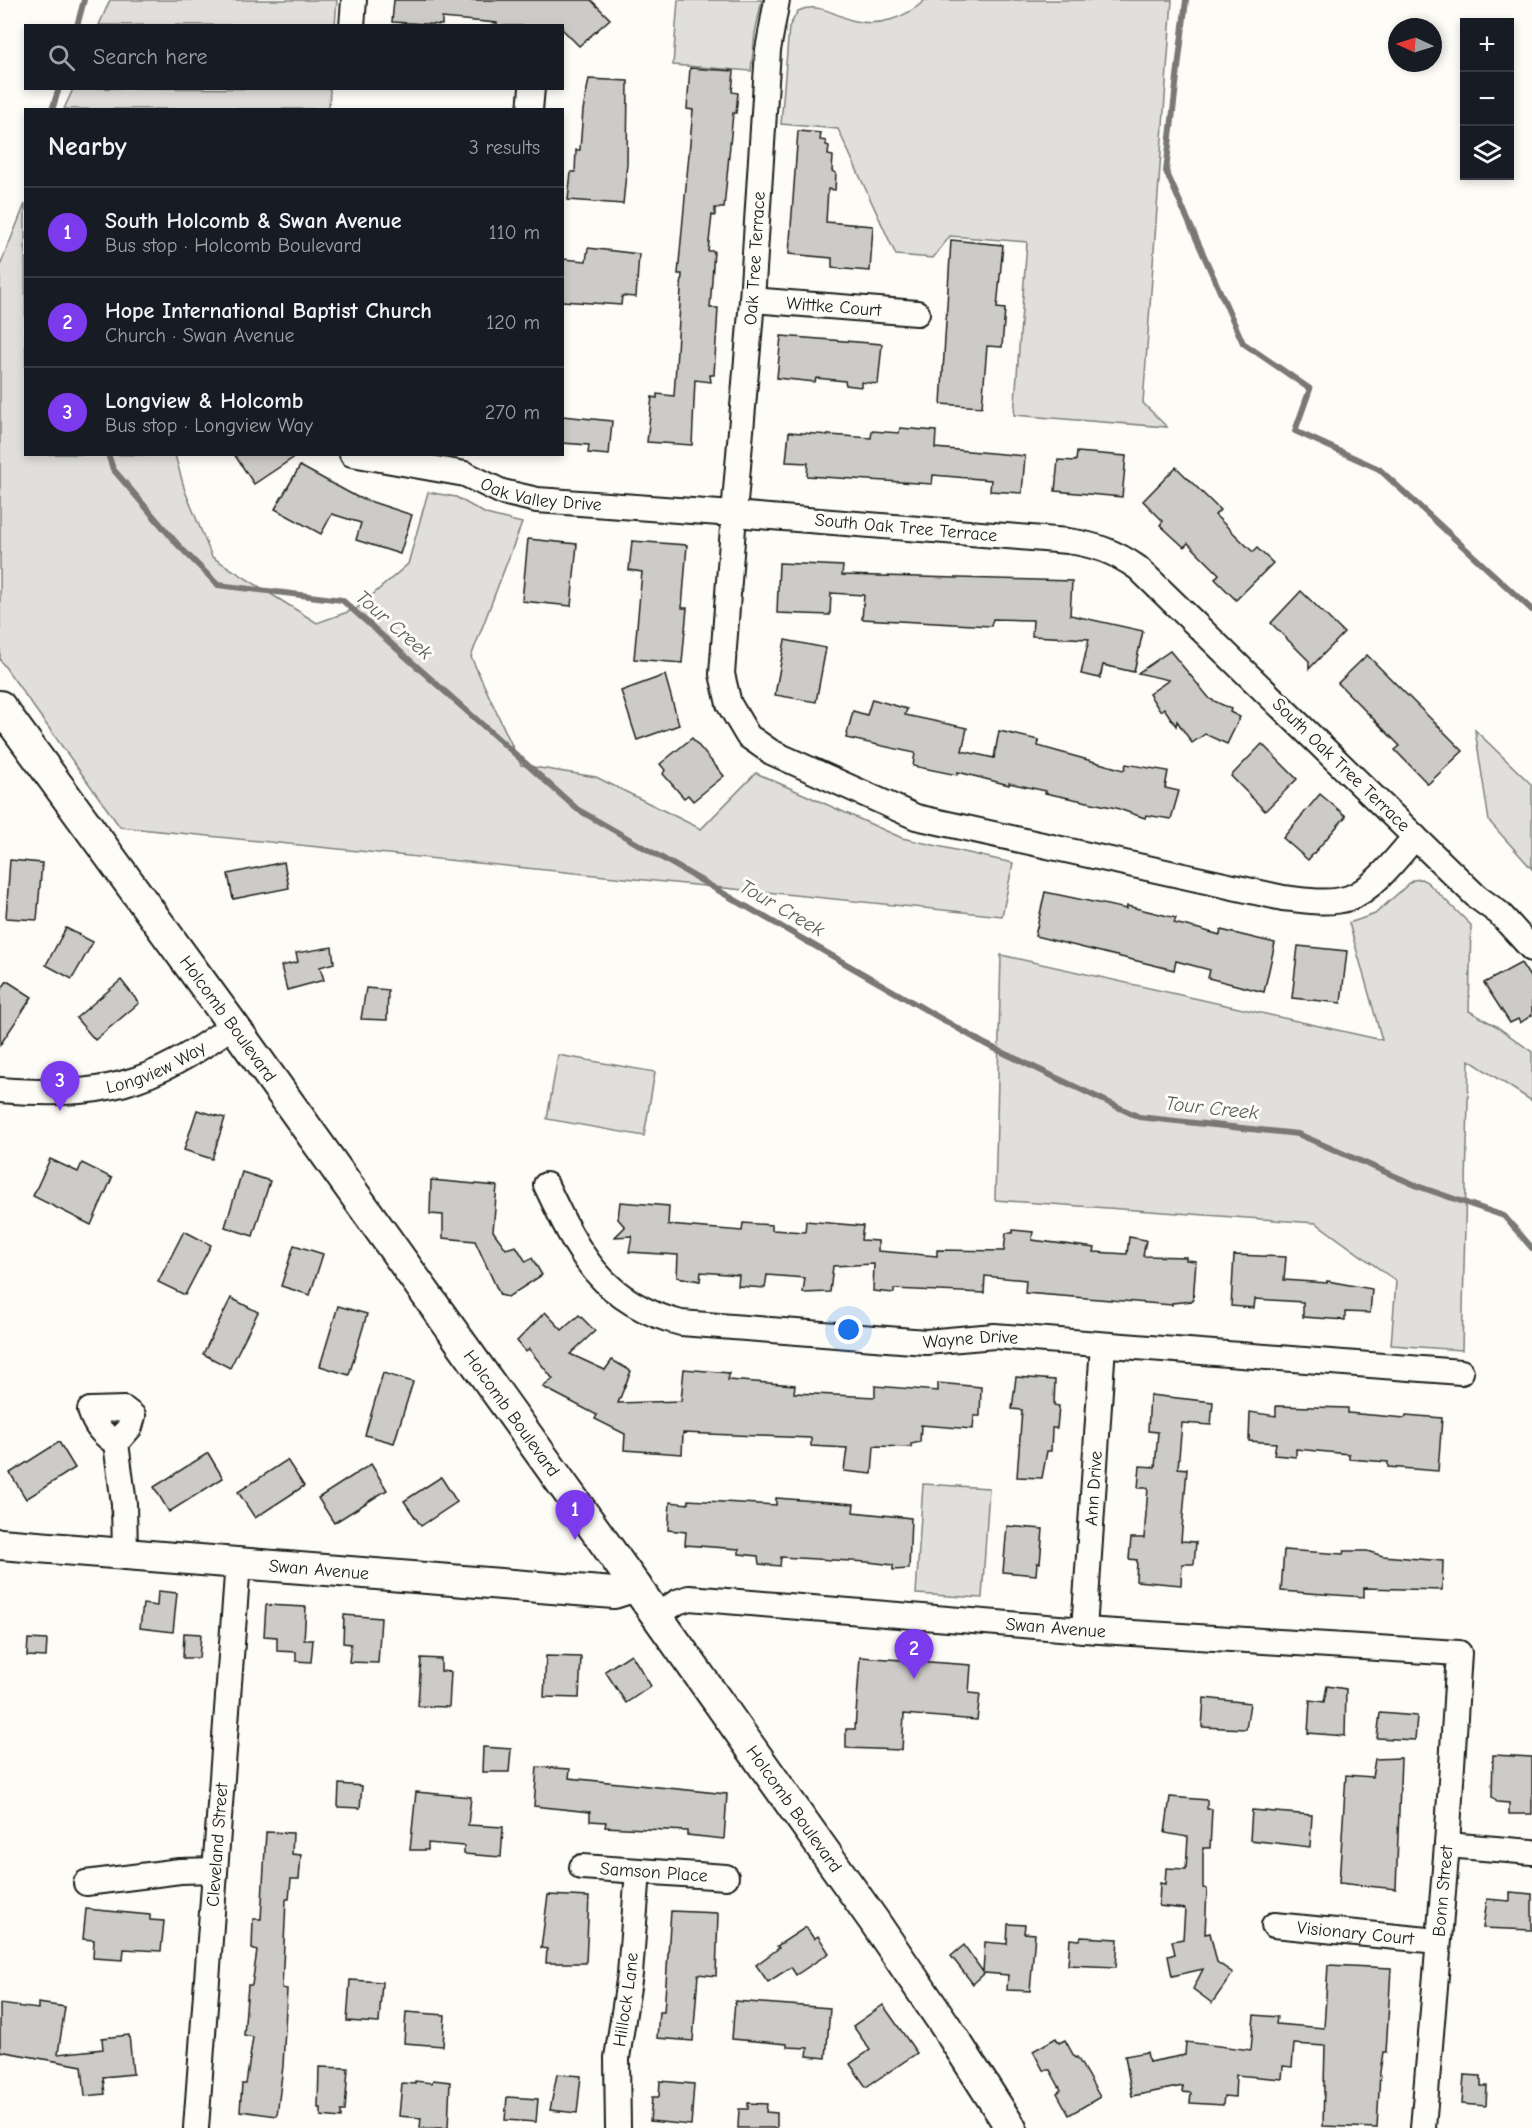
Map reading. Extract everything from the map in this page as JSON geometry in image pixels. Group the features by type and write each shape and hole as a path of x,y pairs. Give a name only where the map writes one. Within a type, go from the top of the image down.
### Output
{"street":[{"path":"352,24 354,0"},
{"name":"Oak Tree Terrace","path":"734,514 752,300 768,50 777,0"},
{"path":"530,108 532,90"},
{"name":"Wittke Court","path":"752,300 917,313"},
{"name":"Oak Valley Drive","path":"363,456 465,474 502,492 537,500 734,514"},
{"name":"South Oak Tree Terrace","path":"734,514 1068,541 1096,545 1115,553 1138,568 1415,837 1374,881 1350,898 1320,901 1283,898 916,817 771,752 748,736 729,705 722,674 734,514"},
{"name":"Holcomb Boulevard","path":"0,706 233,1025 636,1586 957,2042 1011,2128"},
{"path":"1415,837 1477,897 1500,913 1532,949"},
{"name":"Longview Way","path":"0,1090 74,1094 132,1083 179,1060 233,1025"},
{"name":"Wayne Drive","path":"546,1185 573,1241 599,1278 614,1292 656,1317 681,1323 926,1342 994,1336 1461,1372"},
{"name":"Ann Drive","path":"1084,1630 1103,1345"},
{"path":"116,1443 124,1504 124,1554"},
{"name":"Swan Avenue","path":"0,1544 614,1593 636,1586"},
{"name":"Cleveland Street","path":"196,2128 238,1562"},
{"name":"Swan Avenue","path":"657,1616 677,1602 689,1598 1084,1630 1459,1653"},
{"name":"Bonn Street","path":"1423,2128 1447,1845 1459,1653"},
{"path":"1447,1845 1532,1852"},
{"name":"Samson Place","path":"582,1868 726,1877"},
{"path":"86,1883 180,1871 215,1870"},
{"name":"Hillock Lane","path":"618,2128 617,2058 630,1974 638,1871"},
{"name":"Visionary Court","path":"1274,1925 1438,1941"}],"shaded area":[{"path":"110,0 337,0 335,24 99,24"},
{"path":"678,0 762,0 755,33 751,71 673,65"},
{"path":"925,0 1172,0 1143,403 1167,427 1014,415 1027,242 950,236 933,258 896,255 838,129 781,124 789,27 798,11 818,8 851,20 871,23 891,20 909,12"},
{"path":"72,90 330,90 329,108 64,108"},
{"path":"24,206 24,456 175,456 185,491 212,557 317,623 356,609 408,564 428,492 456,497 486,514 522,523 471,657 521,765 596,777 701,829 756,773 902,838 1013,863 1002,916 120,827 0,660 0,266"},
{"path":"1475,730 1532,785 1532,869 1489,821"},
{"path":"1421,879 1427,882 1471,925 1469,1011 1496,1026 1532,1052 1532,1101 1469,1060 1462,1350 1391,1345 1396,1281 1316,1223 995,1200 1001,955 1382,1040 1349,923 1375,914 1413,880"},
{"path":"558,1055 655,1072 644,1136 547,1119"},
{"path":"923,1484 989,1488 982,1598 916,1594"}],"building":[{"path":"394,0 591,0 610,19 579,46 564,31 564,24 497,24 442,18 442,24 392,22"},
{"path":"690,68 734,71 732,92 738,93 736,113 733,113 724,208 715,208 715,216 712,215 708,251 714,251 710,308 718,308 714,375 710,375 711,382 695,380 692,445 647,442 652,397 657,398 657,394 674,396 682,274 678,274 693,110 687,109"},
{"path":"589,79 628,81 627,164 623,204 568,200 571,172 575,172 576,150 580,150 583,110"},
{"path":"798,131 821,133 820,140 826,141 826,145 829,146 828,155 833,156 832,171 836,173 835,190 828,189 826,222 873,226 870,271 832,268 832,258 789,254"},
{"path":"951,240 1003,245 997,308 1005,309 1002,347 987,346 982,407 941,404"},
{"path":"588,248 639,254 636,297 622,296 621,305 564,301 564,259 586,261"},
{"path":"781,336 882,344 878,384 861,382 861,387 846,385 845,381 816,378 815,382 777,378"},
{"path":"564,416 612,421 609,455 588,453 589,445 564,443"},
{"path":"900,428 936,431 935,448 1025,456 1022,493 990,491 991,480 933,475 932,484 807,476 808,463 786,462 789,432 871,438 872,431 899,433"},
{"path":"1077,452 1126,456 1122,497 1055,491 1058,460 1076,461"},
{"path":"235,456 296,456 254,484"},
{"path":"300,466 357,497 412,515 400,554 356,540 361,523 332,514 321,534 275,509"},
{"path":"1176,467 1220,510 1215,515 1253,552 1257,548 1273,563 1236,600 1215,579 1219,574 1188,543 1184,547 1160,525 1163,521 1143,501"},
{"path":"528,539 577,544 571,606 522,601"},
{"path":"632,541 687,545 682,608 687,608 682,663 634,659 642,572 629,570"},
{"path":"779,563 843,566 842,575 1072,581 1070,615 1143,631 1134,672 1103,665 1100,678 1081,674 1089,639 1032,636 1033,620 993,619 991,626 862,619 864,595 831,593 830,615 777,613"},
{"path":"1301,591 1344,633 1309,669 1309,661 1271,623"},
{"path":"785,640 826,648 816,702 775,695"},
{"path":"1170,651 1210,699 1231,709 1230,712 1240,717 1227,744 1205,734 1192,743 1177,721 1176,726 1164,708 1160,711 1149,694 1169,680 1138,673"},
{"path":"1367,655 1463,751 1428,784 1395,750 1400,746 1338,683"},
{"path":"665,675 679,725 637,740 621,691"},
{"path":"872,699 907,709 905,715 967,728 962,751 994,758 999,731 1039,740 1038,746 1124,770 1126,764 1168,771 1165,788 1179,791 1171,819 1146,815 1145,818 1116,808 1045,793 1046,791 1009,783 1009,785 958,772 957,775 913,766 915,753 846,738 853,711 867,715"},
{"path":"692,738 724,776 693,801 688,795 684,798 663,774 665,770 660,764"},
{"path":"1262,744 1297,779 1265,811 1231,776"},
{"path":"1320,794 1346,816 1308,860 1283,838"},
{"path":"10,860 42,863 37,920 6,918"},
{"path":"284,862 289,888 233,899 228,874"},
{"path":"1045,892 1126,909 1127,906 1176,918 1174,923 1220,935 1221,930 1275,943 1264,992 1208,978 1210,970 1176,961 1174,970 1035,936"},
{"path":"66,928 93,942 72,979 46,965"},
{"path":"1298,946 1347,951 1341,1003 1292,998"},
{"path":"332,947 334,963 320,967 324,980 287,990 281,966 298,962 296,953"},
{"path":"1521,963 1532,980 1532,1015 1520,1023 1518,1019 1510,1023 1484,983"},
{"path":"121,980 139,1003 95,1040 76,1018"},
{"path":"7,981 32,997 0,1045 0,991"},
{"path":"366,988 388,990 387,1020 361,1019"},
{"path":"197,1110 225,1118 212,1159 184,1150"},
{"path":"50,1159 78,1172 82,1163 112,1178 91,1225 33,1196"},
{"path":"242,1172 270,1181 253,1236 225,1227"},
{"path":"431,1180 497,1186 493,1231 506,1249 516,1246 526,1262 532,1258 542,1275 508,1297 500,1295 475,1241 443,1238 443,1215 430,1214"},
{"path":"620,1202 669,1206 668,1225 742,1231 743,1223 772,1225 772,1230 805,1232 806,1221 863,1226 861,1240 878,1241 878,1251 937,1256 937,1250 1004,1251 1006,1233 1013,1233 1013,1230 1033,1232 1032,1240 1095,1248 1094,1252 1127,1254 1129,1237 1146,1240 1143,1256 1186,1257 1186,1260 1196,1261 1193,1301 1172,1303 1172,1305 1025,1293 1026,1280 985,1276 984,1293 894,1289 894,1293 873,1291 874,1264 833,1266 830,1292 803,1293 805,1278 767,1275 765,1288 738,1286 739,1275 701,1272 700,1281 677,1277 678,1255 629,1252 632,1236 615,1237 625,1227 618,1219"},
{"path":"184,1231 211,1245 185,1295 158,1282"},
{"path":"294,1245 323,1254 310,1295 281,1286"},
{"path":"1234,1255 1286,1257 1284,1280 1327,1283 1327,1281 1372,1289 1370,1313 1345,1312 1345,1320 1303,1317 1303,1302 1255,1299 1254,1308 1231,1306"},
{"path":"231,1298 258,1312 230,1368 203,1354"},
{"path":"338,1306 367,1314 349,1375 320,1366"},
{"path":"545,1312 562,1330 579,1315 595,1331 570,1354 605,1370 612,1360 631,1371 618,1403 681,1401 684,1369 729,1373 728,1380 795,1385 794,1393 875,1397 875,1386 938,1391 938,1383 981,1387 980,1416 974,1416 973,1429 921,1425 920,1442 911,1444 911,1447 874,1446 872,1474 844,1471 847,1448 811,1446 811,1438 683,1433 682,1454 624,1450 625,1434 595,1419 597,1415 543,1387 553,1379 529,1349 526,1352 517,1341"},
{"path":"383,1373 413,1382 394,1443 365,1435"},
{"path":"1016,1377 1055,1380 1054,1405 1059,1406 1057,1428 1052,1428 1051,1451 1047,1451 1042,1478 1017,1477 1022,1410 1012,1409"},
{"path":"1150,1395 1213,1402 1211,1425 1182,1423 1178,1468 1187,1469 1181,1541 1196,1542 1194,1564 1182,1564 1181,1585 1136,1581 1137,1560 1129,1559 1131,1538 1144,1538 1148,1488 1138,1488 1140,1466 1155,1467 1158,1432 1148,1431"},
{"path":"1276,1406 1348,1408 1348,1413 1405,1418 1406,1415 1442,1418 1438,1471 1388,1467 1388,1462 1349,1459 1349,1454 1296,1449 1296,1457 1274,1455 1276,1443 1249,1441 1250,1412 1276,1416"},
{"path":"59,1442 75,1468 26,1499 10,1473"},
{"path":"208,1453 223,1478 169,1512 154,1487"},
{"path":"287,1460 304,1486 255,1518 238,1492"},
{"path":"371,1464 387,1490 334,1523 318,1498"},
{"path":"441,1477 457,1502 421,1526 404,1501"},
{"path":"776,1498 854,1504 853,1512 911,1518 909,1569 893,1570 893,1565 868,1562 781,1557 780,1566 759,1564 758,1556 739,1554 739,1549 685,1545 686,1532 668,1530 670,1502 688,1504 688,1500 776,1505"},
{"path":"1007,1526 1043,1529 1040,1563 1037,1563 1036,1575 1003,1572"},
{"path":"1284,1550 1343,1554 1344,1551 1367,1551 1383,1556 1443,1561 1442,1590 1364,1588 1364,1597 1281,1591"},
{"path":"158,1591 177,1593 173,1632 140,1628 143,1604 157,1606"},
{"path":"266,1605 306,1607 304,1640 313,1640 311,1662 296,1661 296,1652 277,1651 277,1637 264,1636"},
{"path":"344,1615 381,1618 378,1663 349,1662 351,1644 343,1643"},
{"path":"184,1633 201,1634 199,1658 183,1658"},
{"path":"28,1639 47,1640 46,1657 27,1656"},
{"path":"631,1654 651,1686 626,1703 605,1671"},
{"path":"546,1656 581,1657 579,1698 544,1697"},
{"path":"860,1657 971,1665 969,1693 980,1694 977,1720 904,1714 902,1750 846,1748 846,1729 855,1729"},
{"path":"421,1658 441,1659 441,1671 451,1672 449,1707 418,1706"},
{"path":"1327,1686 1346,1689 1345,1736 1308,1733 1310,1700 1324,1702"},
{"path":"1204,1698 1250,1703 1246,1729 1202,1727"},
{"path":"1380,1713 1417,1716 1415,1740 1377,1738"},
{"path":"483,1747 511,1749 509,1772 482,1772"},
{"path":"1493,1755 1532,1757 1532,1814 1509,1814 1509,1803 1497,1802 1492,1797"},
{"path":"1401,1758 1396,1889 1339,1883 1346,1775 1372,1777 1375,1759"},
{"path":"537,1767 570,1769 569,1778 727,1794 724,1839 687,1835 687,1831 605,1827 606,1822 590,1821 590,1812 534,1806"},
{"path":"339,1784 362,1786 360,1808 338,1807"},
{"path":"416,1792 471,1797 468,1825 503,1827 501,1857 464,1854 464,1846 428,1843 428,1850 410,1850"},
{"path":"1170,1797 1207,1800 1207,1809 1212,1809 1210,1848 1203,1848 1203,1888 1207,1889 1205,1934 1210,1933 1217,1962 1233,1973 1212,2003 1193,1989 1203,1969 1172,1976 1168,1956 1175,1954 1172,1941 1183,1939 1185,1909 1159,1906 1160,1883 1165,1884 1166,1868 1186,1869 1188,1837 1165,1833"},
{"path":"1252,1810 1312,1815 1310,1847 1250,1840"},
{"path":"266,1832 293,1833 292,1854 301,1855 299,1879 291,1879 289,1899 286,1899 282,1988 287,1989 283,2066 277,2116 240,2111 242,2084 246,2084 253,2037 244,2035 248,1985 252,1985 257,1951 252,1949 253,1919 261,1919"},
{"path":"1510,1892 1532,1894 1532,1930 1483,1928 1487,1899 1510,1901"},
{"path":"548,1895 589,1897 586,1963 546,1963 547,1949 541,1948"},
{"path":"86,1909 150,1915 150,1920 164,1921 161,1951 124,1949 123,1960 93,1958 94,1940 83,1939"},
{"path":"671,1911 718,1913 716,1976 698,1974 693,2041 657,2038 659,2012 664,2012"},
{"path":"1008,1924 1025,1925 1024,1933 1035,1934 1030,1991 1007,1990 1008,1975 985,1973 973,1984 951,1956 964,1945 983,1972 985,1942 1007,1944"},
{"path":"806,1927 814,1939 818,1936 829,1953 796,1975 791,1967 768,1982 756,1965 779,1948 777,1946"},
{"path":"1081,1937 1118,1939 1116,1967 1068,1965 1070,1939 1080,1940"},
{"path":"1328,1965 1391,1968 1386,2052 1383,2052 1380,2072 1377,2128 1323,2126 1325,2046 1294,2044 1292,2067 1283,2066 1282,2079 1236,2075 1235,2097 1224,2096 1223,2105 1190,2103 1191,2093 1182,2092 1183,2086 1132,2096 1125,2056 1147,2052 1149,2062 1185,2055 1186,2042 1251,2050 1254,2015 1277,2017 1276,2024 1324,2028"},
{"path":"350,1980 382,1982 379,2023 347,2021"},
{"path":"735,2001 830,2008 826,2058 807,2056 808,2048 732,2039"},
{"path":"38,2003 65,2007 58,2054 103,2049 102,2038 129,2035 133,2074 103,2077 105,2094 85,2096 82,2066 0,2051 0,2004 38,2009"},
{"path":"883,2005 917,2053 866,2087 850,2064 870,2050 853,2026"},
{"path":"406,2012 445,2015 443,2046 404,2043"},
{"path":"1056,2038 1059,2043 1065,2040 1100,2097 1069,2115 1057,2093 1061,2090 1050,2070 1043,2070 1033,2051"},
{"path":"319,2067 348,2068 345,2111 341,2111 341,2118 321,2116 321,2108 318,2108"},
{"path":"557,2074 581,2076 577,2113 550,2110"},
{"path":"1464,2075 1481,2076 1481,2086 1487,2086 1486,2106 1462,2104"},
{"path":"433,2080 450,2082 448,2128 420,2128 421,2118 399,2116 402,2083 415,2084 415,2081 432,2083"},
{"path":"660,2081 694,2084 691,2125 650,2121 652,2097 659,2097"},
{"path":"507,2097 538,2099 536,2122 505,2120"},
{"path":"748,2103 767,2104 766,2112 777,2113 777,2128 738,2128 739,2109 748,2109"}],"waterway":[{"name":"Tour Creek","path":"78,24 84,0"},
{"path":"1186,0 1166,171 1243,343 1310,389 1295,431 1379,469 1532,610"},
{"name":"Tour Creek","path":"53,108 58,90"},
{"name":"Tour Creek","path":"109,456 113,469 179,546 218,585 342,600 577,809 985,1044 1139,1117 1298,1134 1420,1187 1504,1216 1532,1248"}],"place":[{"name":"Longview & Holcomb","path":"60,1111"},
{"name":"South Holcomb & Swan Avenue","path":"575,1540"},
{"name":"Hope International Baptist Church","path":"914,1679"}]}
